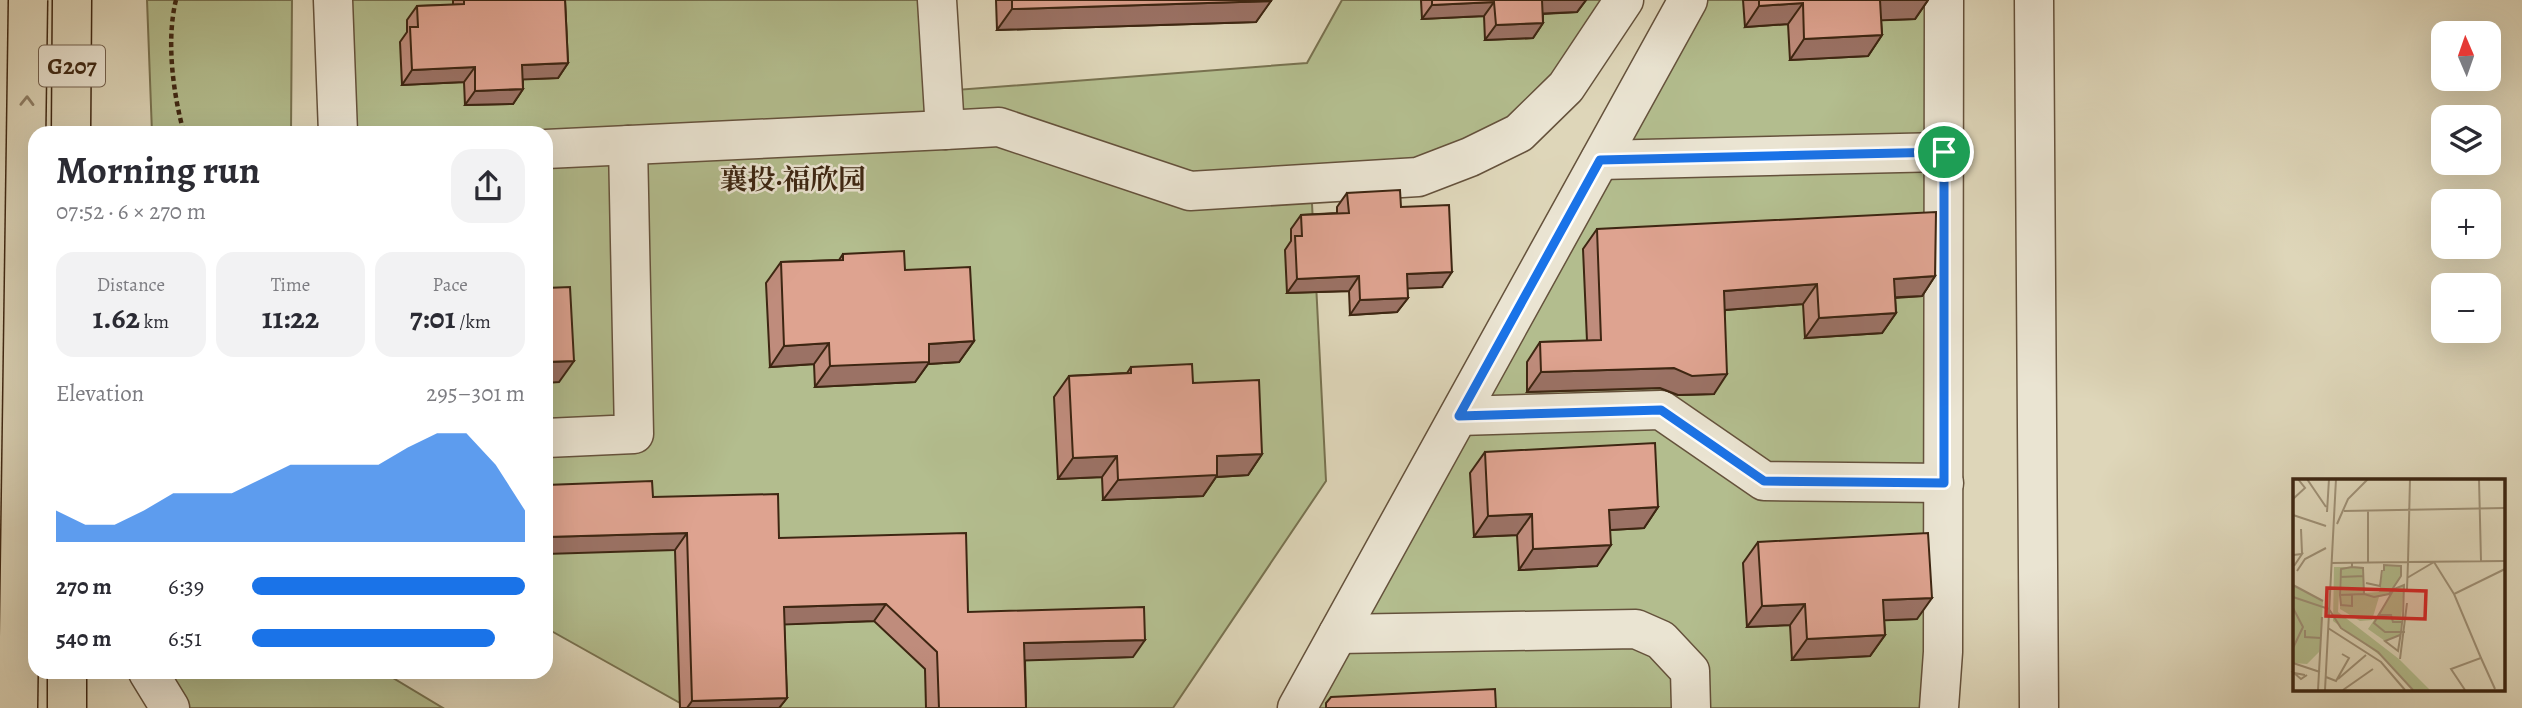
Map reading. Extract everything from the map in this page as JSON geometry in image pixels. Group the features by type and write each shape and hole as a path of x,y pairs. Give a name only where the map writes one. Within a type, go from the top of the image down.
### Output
{"highway":[{"path":"18,708 28,0"},
{"name":"G207","path":"71,126 72,0"},
{"path":"67,679 67,708"}],"street":[{"path":"333,0 338,126"},
{"path":"937,0 945,130"},
{"path":"553,149 999,127 1190,191 1418,177 1519,133 1566,87 1624,0"},
{"path":"1297,708 1689,0"},
{"path":"1939,708 1943,652 1944,0"},
{"path":"2034,0 2039,708"},
{"path":"553,438 634,434 628,145"},
{"path":"1600,160 1944,152"},
{"path":"1459,416 1661,410 1764,481 1944,483"},
{"path":"0,536 28,537"},
{"path":"1338,634 1636,629 1661,640 1690,671 1691,708"},
{"path":"152,679 170,708"}],"path":[{"path":"176,0 172,15 173,84 182,126"}],"green space":[{"path":"147,0 292,0 291,126 152,126"},
{"path":"333,0 937,0 943,91 1307,63 1342,0 1624,0 1519,133 1311,184 1326,481 1173,708 689,708 553,632 553,126 338,126"},
{"path":"1688,0 1944,0 1939,708 1297,708"},
{"path":"173,679 395,679 443,708 175,708"}],"building":[{"path":"464,0 565,0 568,63 522,65 523,89 475,91 475,67 412,70 410,27 418,27 417,6 464,4"},
{"path":"1012,0 1271,0 1271,1 1012,9"},
{"path":"1432,0 1542,0 1543,23 1496,25 1494,2 1432,5"},
{"path":"1759,0 1880,0 1882,35 1804,39 1803,3 1759,6"},
{"path":"1400,190 1401,207 1449,205 1452,272 1407,274 1408,298 1360,300 1359,276 1297,279 1295,236 1302,236 1301,215 1349,213 1347,193"},
{"path":"1936,212 1935,276 1894,279 1896,313 1819,318 1817,284 1724,291 1727,374 1692,376 1674,368 1541,372 1540,342 1601,340 1597,229"},
{"path":"904,251 905,270 970,267 974,341 929,344 929,362 830,366 829,343 784,346 781,262 843,260 843,254"},
{"path":"570,287 574,361 553,362 553,288"},
{"path":"1192,364 1193,383 1259,380 1262,454 1217,456 1217,475 1118,480 1117,456 1073,458 1069,376 1131,373 1131,367"},
{"path":"1655,443 1658,507 1609,510 1611,545 1533,549 1532,514 1488,516 1485,452"},
{"path":"652,481 653,497 778,494 779,538 966,533 968,612 1144,607 1145,640 1024,643 1026,708 939,708 937,652 886,604 784,607 787,698 692,701 687,533 553,537 553,485"},
{"path":"1928,533 1932,598 1883,600 1885,635 1807,639 1805,604 1762,606 1758,542"},
{"path":"1495,689 1496,708 1326,708 1331,697"}],"district":[{"name":"襄投·福欣园","path":"793,179"}],"route":[{"path":"1944,152 1944,483 1764,481 1661,410 1459,416 1600,160 1944,152"}]}
